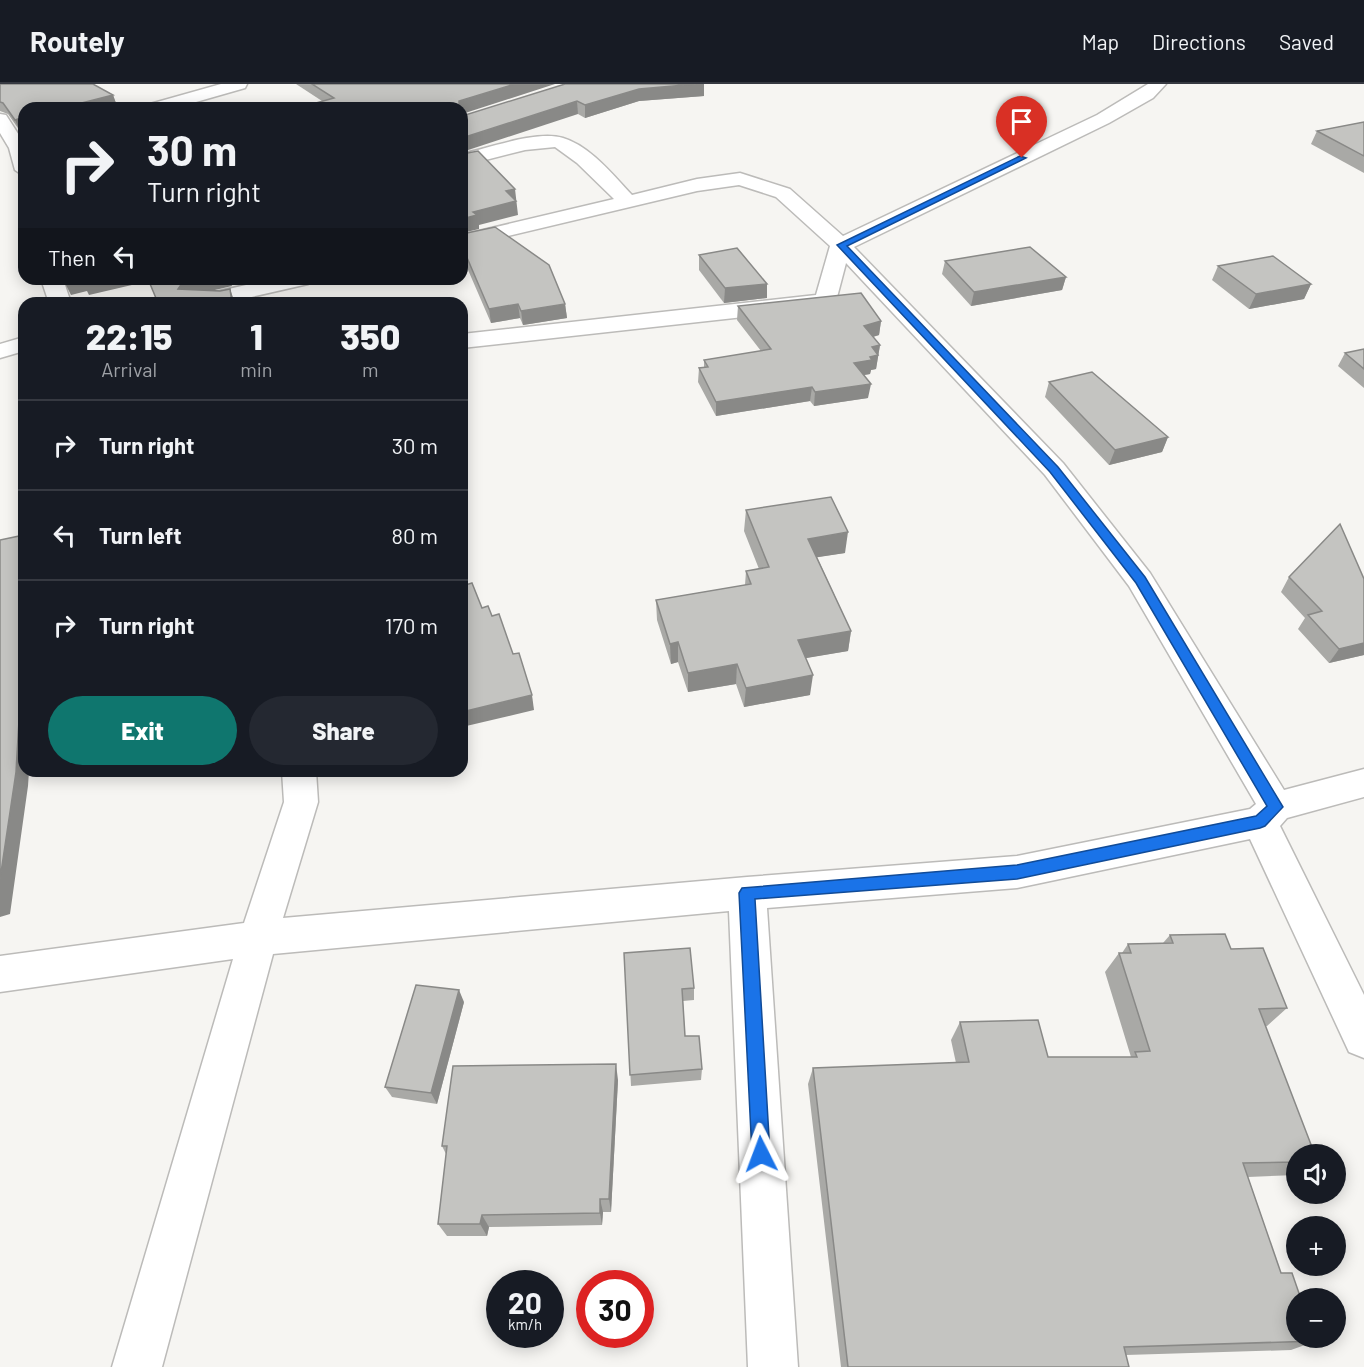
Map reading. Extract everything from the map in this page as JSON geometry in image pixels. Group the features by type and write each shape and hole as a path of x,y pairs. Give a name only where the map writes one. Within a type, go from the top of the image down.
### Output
{"street":[{"path":"177,102 239,84"},
{"path":"468,340 825,301 841,245 1103,119 1147,94 1158,84"},
{"path":"0,119 18,143"},
{"path":"468,159 524,146 560,142 571,149 628,202"},
{"path":"468,240 697,185 740,179 783,192 841,245 1054,469 1140,580 1268,815 1364,1038"},
{"path":"223,297 274,285"},
{"path":"0,351 18,346"},
{"path":"137,1367 258,938 301,802 299,777"},
{"path":"0,974 258,938 747,893 1017,872 1268,815 1364,783"},
{"path":"747,893 773,1367"}],"building":[{"path":"0,84 93,84 113,95 86,102 18,102 18,119 15,120 0,102"},
{"path":"312,84 515,84 459,102 320,102 334,98"},
{"path":"565,84 696,84 639,89 585,105 577,101 468,136 468,114"},
{"path":"1364,122 1364,156 1317,131"},
{"path":"478,151 515,189 506,191 516,201 473,212 477,215 468,217 468,153"},
{"path":"495,227 549,265 565,304 521,311 518,304 489,309 468,260 468,233"},
{"path":"1030,247 1066,277 974,292 945,261"},
{"path":"737,248 767,284 725,288 699,255"},
{"path":"1273,256 1311,284 1256,294 1218,266"},
{"path":"150,285 181,285 178,289 220,291 230,289 231,297 156,297"},
{"path":"861,293 881,321 864,326 880,345 872,347 878,355 870,357 872,360 854,363 871,384 815,392 812,387 716,402 699,368 708,367 704,360 771,349 738,306"},
{"path":"1364,349 1364,369 1345,353"},
{"path":"1092,372 1168,437 1115,450 1049,382"},
{"path":"831,497 848,532 808,539 851,631 798,640 813,675 746,688 737,664 688,673 678,642 670,644 656,600 751,584 746,571 769,567 746,510"},
{"path":"1340,524 1364,579 1364,643 1339,649 1308,615 1322,611 1289,577"},
{"path":"18,536 18,738 16,772 0,879 0,540"},
{"path":"472,583 482,608 488,606 492,616 499,614 513,654 519,653 532,695 468,711 468,584"},
{"path":"1225,934 1231,949 1263,948 1287,1008 1259,1009 1311,1144 1286,1144 1286,1162 1243,1163 1281,1273 1293,1276 1297,1288 1286,1288 1286,1342 1124,1347 1129,1367 848,1367 813,1068 969,1062 960,1022 1038,1020 1048,1057 1137,1057 1135,1052 1150,1051 1119,953 1131,953 1128,944 1173,943 1170,935"},
{"path":"690,948 694,988 682,989 685,1036 699,1036 702,1069 630,1075 624,953"},
{"path":"416,985 459,990 431,1093 385,1087"},
{"path":"616,1064 609,1199 600,1199 600,1213 482,1215 480,1224 438,1224 447,1146 442,1146 453,1066"}],"route":[{"path":"761,1154 747,893 1017,872 1260,822 1276,807 1140,580 1054,469 841,245 1022,158"}]}
